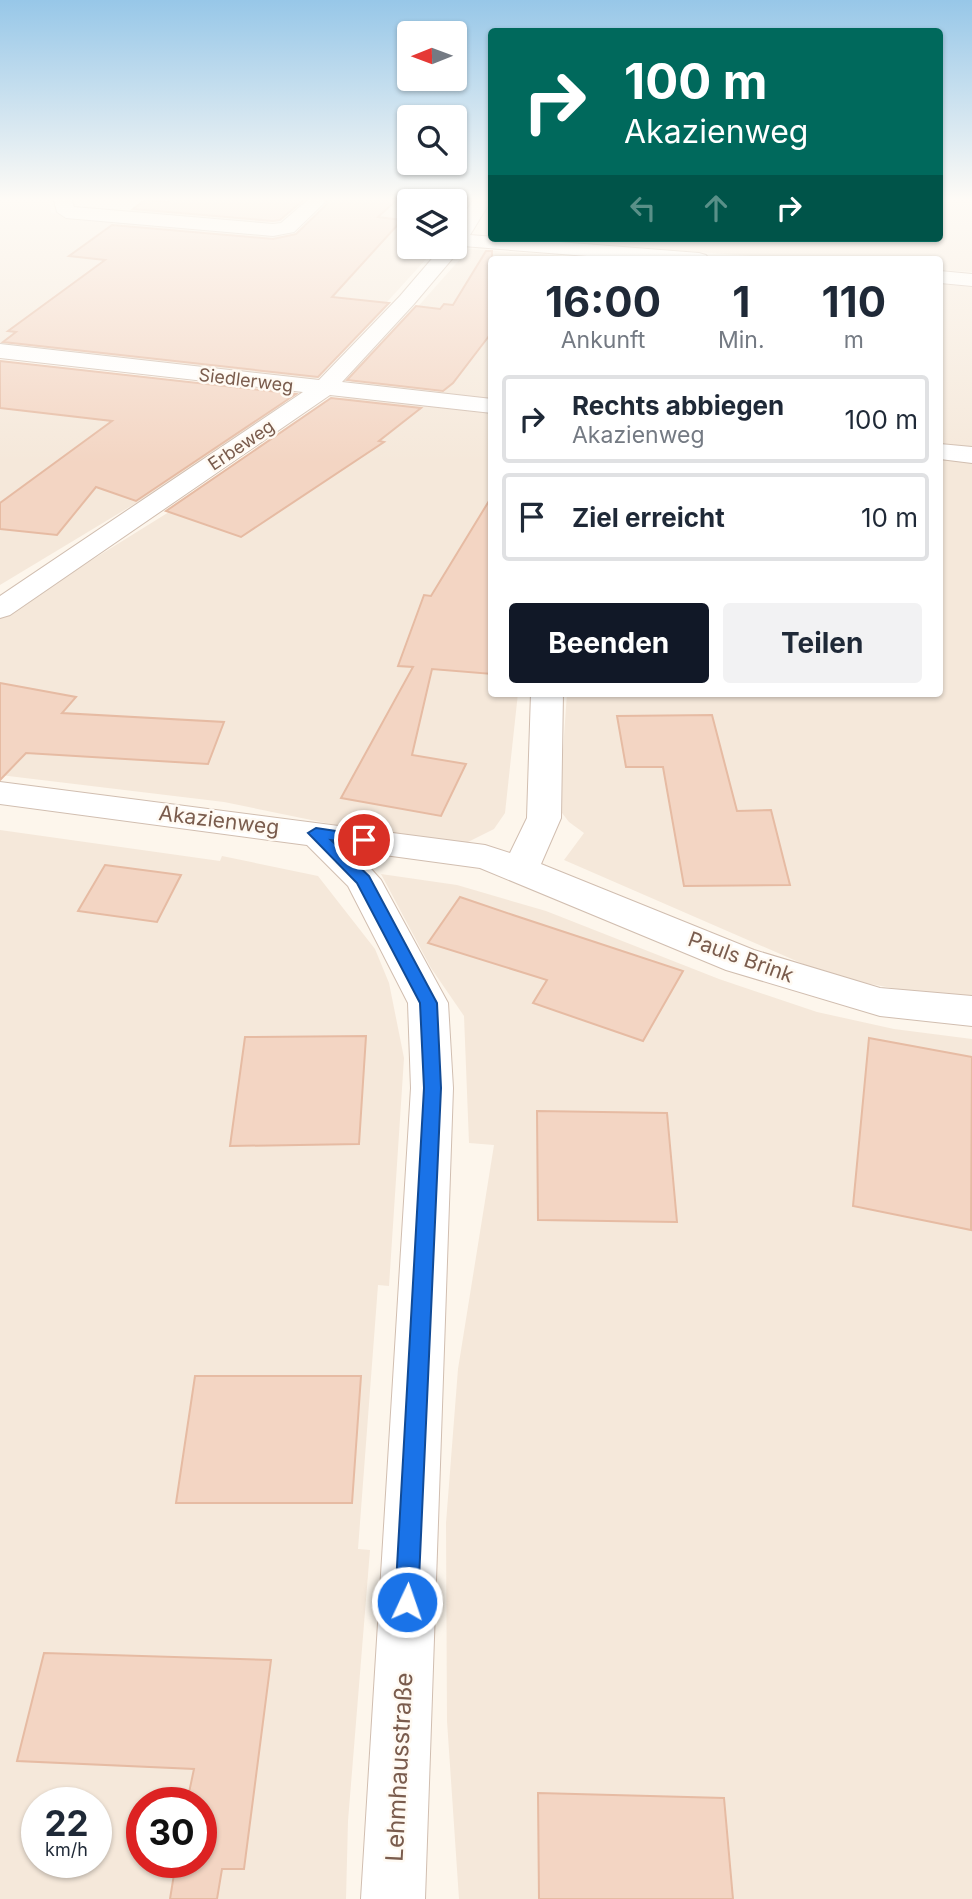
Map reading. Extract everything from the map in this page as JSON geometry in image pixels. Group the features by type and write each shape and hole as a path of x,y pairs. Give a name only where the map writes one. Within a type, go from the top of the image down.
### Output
{"street":[{"name":"Erbeweg","path":"0,609 323,389 419,286"},
{"name":"Siedlerweg","path":"0,351 488,406"},
{"path":"943,452 972,455"},
{"path":"520,869 544,818 547,697"},
{"name":"Akazienweg","path":"0,793 485,857 520,869"},
{"name":"Lehmhausstraße","path":"316,833 363,880 428,1003 432,1088 393,1899"},
{"name":"Pauls Brink","path":"520,869 740,960 880,1002 972,1011"}],"shaded area":[{"path":"0,286 402,286 318,378 297,383 0,349"},
{"path":"436,286 488,286 488,406 350,383"},
{"path":"943,286 972,287 972,453 943,450"},
{"path":"0,362 276,394 285,404 204,462 0,585"},
{"path":"353,396 488,413 488,697 518,697 505,813 494,829 466,843 360,830 224,802 0,775 0,617 235,471 330,400"},
{"path":"943,456 972,459 972,1003 833,977 564,860 584,833 569,822 559,809 567,697 943,697"},
{"path":"0,830 220,861 222,856 318,876 375,949 389,983 404,1058 389,1286 378,1285 358,1549 370,1550 348,1821 346,1899 0,1899"},
{"path":"381,874 457,885 546,911 719,979 817,1012 894,1029 972,1039 972,1899 459,1899 447,1721 446,1523 458,1369 494,1145 469,1143 464,1016 431,968"}],"building":[{"path":"70,286 342,286 332,297 389,303 318,377 3,342 16,332 8,331"},
{"path":"465,286 488,286 488,337 453,383 443,391 347,380 416,306 440,309 444,304 453,305"},
{"path":"0,361 296,394 136,501 96,487 57,535 0,529 0,503 112,421 0,408"},
{"path":"331,398 421,408 379,441 384,442 241,537 166,511"},
{"path":"488,503 488,674 432,669 412,755 466,764 441,816 341,798 413,667 398,666 424,595 431,596"},
{"path":"0,683 76,697 62,713 224,722 208,764 26,753 0,780"},
{"path":"712,715 737,811 771,810 790,885 684,886 663,767 626,767 617,716"},
{"path":"105,865 181,875 157,922 78,911"},
{"path":"460,897 683,971 643,1041 533,1003 547,980 428,943"},
{"path":"366,1036 359,1144 230,1146 245,1037"},
{"path":"869,1038 972,1057 971,1230 853,1206"},
{"path":"537,1111 667,1113 677,1222 538,1220"},
{"path":"195,1376 361,1376 352,1503 176,1503"},
{"path":"44,1653 271,1660 244,1869 222,1869 217,1899 170,1899 173,1878 217,1878 217,1787 190,1787 194,1769 17,1761"},
{"path":"538,1793 724,1798 733,1899 539,1899"}],"route":[{"path":"364,840 316,833 363,880 428,1003 432,1088 407,1602"}]}
